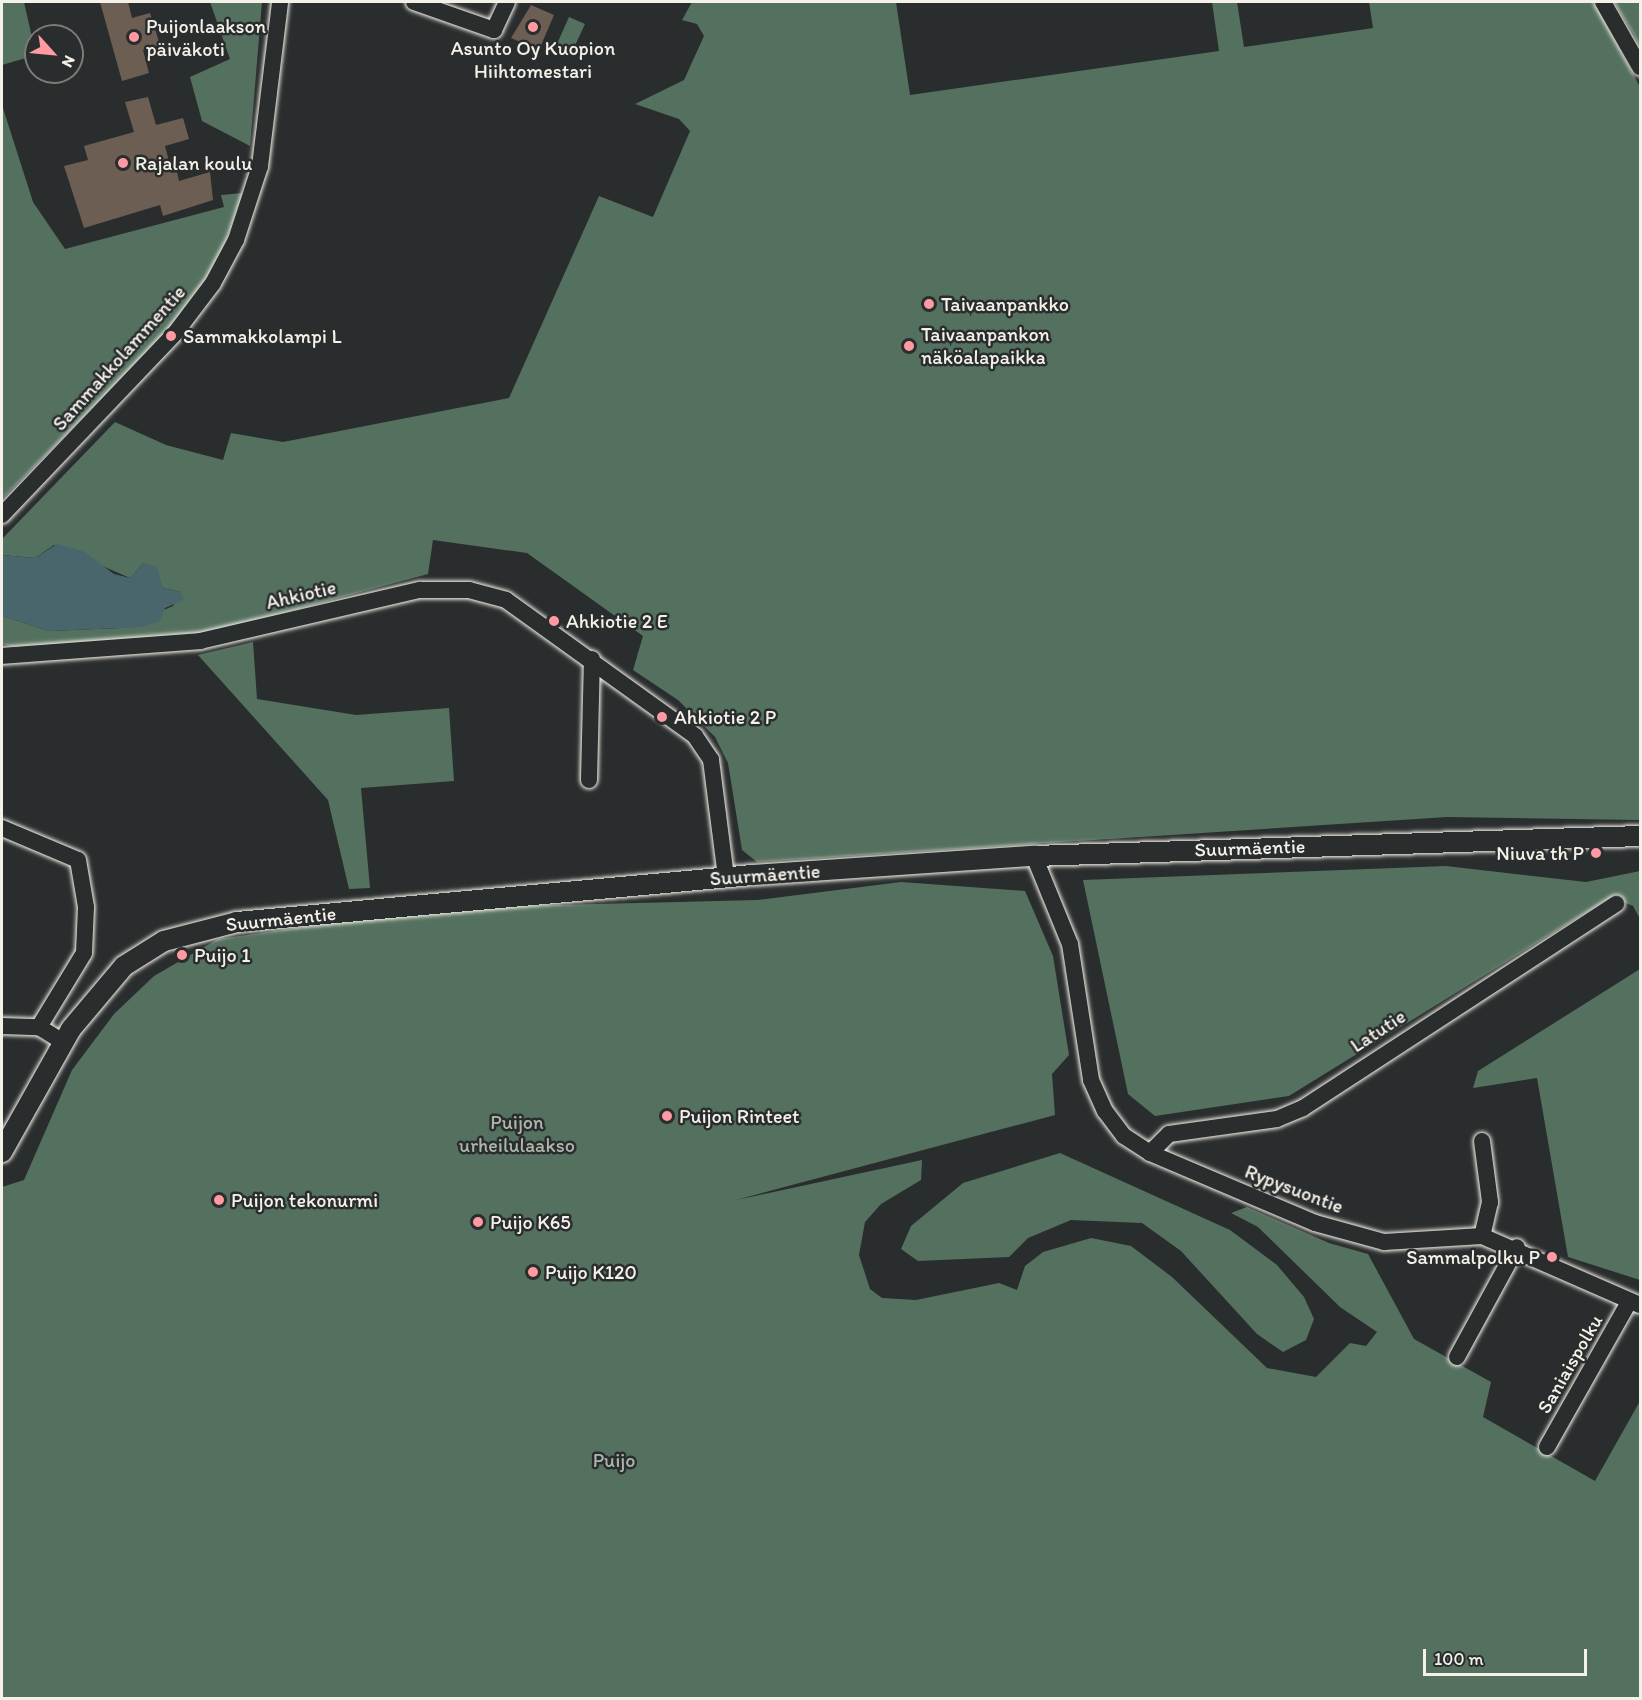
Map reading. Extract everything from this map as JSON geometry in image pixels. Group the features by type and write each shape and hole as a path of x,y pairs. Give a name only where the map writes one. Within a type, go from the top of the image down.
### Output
{"main road":[{"name":"Suurmäentie","path":"2,1152 63,1042 124,966 192,931 237,922 726,877 1034,856 1641,836"}],"street":[{"name":"Sammakkolammentie","path":"2,515 169,339 213,283 236,240 259,172 280,2"},
{"path":"414,2 494,30 507,2"},
{"path":"1603,2 1641,67"},
{"name":"Ahkiotie","path":"2,656 200,641 420,590 459,590 506,600 592,659 686,729 711,760 726,877"},
{"path":"589,780 592,659"},
{"path":"2,828 78,860 86,907 84,953 39,1027"},
{"name":"Rypysuontie","path":"1034,856 1070,944 1087,1055 1095,1089 1110,1118 1150,1153 1315,1223 1384,1242 1482,1236 1517,1247 1635,1304"},
{"name":"Latutie","path":"1150,1153 1169,1134 1277,1119 1303,1108 1616,904"},
{"path":"2,1026 39,1027 63,1042"},
{"path":"1482,1142 1490,1202 1482,1236"},
{"path":"1457,1357 1517,1247"},
{"name":"Saniaispolku","path":"1547,1447 1635,1304"}],"green space":[{"path":"2,2 24,2 29,24 24,24 24,59 2,65"},
{"path":"210,2 262,2 250,146 202,121 190,77 230,59"},
{"path":"692,2 896,2 910,95 1219,51 1212,2 1237,2 1244,47 1373,28 1369,2 1594,2 1640,87 1640,820 1447,817 757,862 742,850 728,763 715,737 678,700 633,670 643,636 527,553 433,540 428,574 190,638 29,650 2,644 2,616 49,631 121,628 173,606 181,592 163,588 144,563 130,578 54,545 35,558 2,555 2,539 115,422 166,445 223,460 231,433 283,442 509,398 599,196 653,217 690,131 679,119 635,104 684,80 704,36 697,24 682,20"},
{"path":"1614,2 1640,2 1640,48 1634,35"},
{"path":"569,17 585,24 572,52 556,46"},
{"path":"2,105 33,202 65,249 224,207 221,195 243,193 219,260 180,319 2,499"},
{"path":"253,642 257,699 356,715 449,708 454,781 361,788 370,888 349,889 328,800 198,655"},
{"path":"1446,866 1586,882 1640,871 1640,919 1633,906 1611,897 1289,1096 1155,1116 1128,1094 1083,880"},
{"path":"901,882 1025,891 1053,956 1069,1055 1052,1074 1055,1115 736,1200 922,1160 921,1180 881,1204 865,1222 859,1255 870,1289 882,1298 916,1300 999,1283 1017,1290 1025,1266 1043,1252 1091,1238 1131,1246 1172,1277 1267,1368 1316,1377 1350,1343 1366,1346 1377,1332 1340,1307 1258,1227 1231,1213 1247,1207 1329,1243 1368,1254 1414,1339 1491,1382 1483,1417 1595,1481 1640,1401 1640,1698 2,1698 2,1187 24,1180 72,1070 114,1014 154,976 218,939 346,921 473,907 757,900"},
{"path":"1640,969 1640,1280 1568,1257 1537,1078 1473,1088 1478,1071"},
{"path":"1060,1153 1230,1230 1277,1265 1304,1297 1314,1319 1306,1340 1283,1352 1257,1334 1181,1251 1142,1223 1071,1220 1028,1238 1009,1257 918,1261 901,1249 911,1226 963,1183"}],"water":[{"path":"57,544 83,551 114,574 130,578 144,563 157,567 163,588 181,592 184,600 165,608 160,621 143,627 49,631 2,616 2,555 35,558"}],"building":[{"name":"Puijonlaakson päiväkoti","path":"100,2 128,2 132,18 150,13 160,45 143,50 149,73 122,81"},
{"name":"Asunto Oy Kuopion Hiihtomestari","path":"531,5 554,15 539,50 511,38"},
{"name":"Rajalan koulu","path":"148,97 156,125 183,118 189,139 165,146 172,173 177,172 179,181 210,172 213,200 163,216 160,205 84,228 64,166 88,160 84,146 134,132 125,102"}],"place":[{"name":"Asunto Oy Kuopion Hiihtomestari","path":"533,27"},
{"name":"Puijonlaakson päiväkoti","path":"134,37"},
{"name":"Rajalan koulu","path":"123,163"},
{"name":"Taivaanpankko","path":"929,304"},
{"name":"Sammakkolampi L","path":"171,336"},
{"name":"Taivaanpankon näköalapaikka","path":"909,346"},
{"name":"Ahkiotie 2 E","path":"554,621"},
{"name":"Ahkiotie 2 P","path":"662,717"},
{"name":"Niuva th P","path":"1596,853"},
{"name":"Puijo 1","path":"182,955"},
{"name":"Puijon Rinteet","path":"667,1116"},
{"name":"Puijon tekonurmi","path":"219,1200"},
{"name":"Puijo K65","path":"478,1222"},
{"name":"Sammalpolku P","path":"1552,1257"},
{"name":"Puijo K120","path":"533,1272"}],"park label":[{"name":"Puijon urheilulaakso","path":"517,1134"},
{"name":"Puijo","path":"614,1460"}]}
